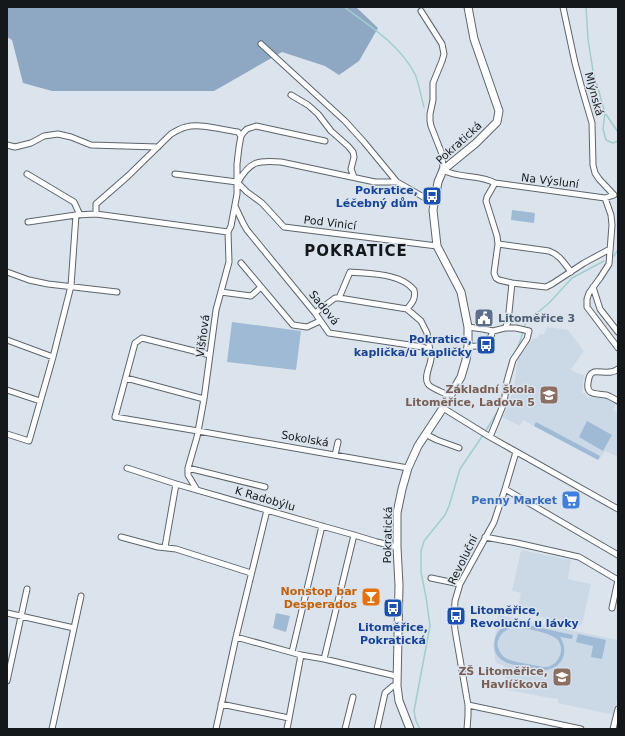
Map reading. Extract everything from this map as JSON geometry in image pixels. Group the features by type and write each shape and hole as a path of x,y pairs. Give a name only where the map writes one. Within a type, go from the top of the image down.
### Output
{"street":[{"name":"Pokratická","path":"410,729 399,701 396,686 399,585 397,513 408,468 418,446 443,408 460,377 466,360 468,346 468,327 461,292 437,246 434,203 438,179 443,170 476,143 497,122 499,111 474,39 468,7"},
{"name":"Mlýnská","path":"563,7 582,89 592,123 593,165 595,173 614,195 605,198"},
{"path":"421,12 442,44 443,49 442,61 433,82 433,100 430,121 442,154 443,170"},
{"path":"261,44 345,121 397,182 434,203"},
{"path":"292,95 308,105 318,114 331,131 354,152 351,169 354,177"},
{"path":"96,214 96,204 128,176 171,134 191,126 238,132 241,136 247,129 256,126 325,141"},
{"path":"7,145 15,147 31,143 44,136 58,134 91,144 158,147"},
{"name":"Višňová","path":"188,468 197,437 204,399 215,316 229,262 228,232 237,194 237,164 241,136"},
{"path":"175,174 237,182 243,172 256,162 262,161 281,162 375,182 397,182"},
{"name":"Na Výsluní","path":"443,170 450,174 486,179 495,184 605,198"},
{"path":"7,434 30,441 71,286 78,215 74,202 28,174"},
{"name":"Pod Vinicí","path":"237,182 247,192 262,203 284,227 437,246"},
{"path":"495,184 486,197 497,236 498,244 495,276 498,280 546,287 610,248"},
{"path":"605,198 612,220 609,264 589,293 587,307 618,348"},
{"name":"Sadová","path":"235,206 247,230 315,313 329,333 423,347 430,351"},
{"path":"28,222 96,214 228,232"},
{"path":"498,244 555,253 571,272"},
{"path":"241,263 293,325 308,328 320,321"},
{"path":"7,272 29,280 117,292"},
{"path":"339,298 350,272 394,277 404,281 414,290 414,301 407,309"},
{"path":"505,328 508,322 512,283"},
{"path":"221,292 251,296 261,287"},
{"path":"593,287 600,309 618,332"},
{"path":"315,313 335,298 407,309 421,321 427,333 431,358 427,375 427,383 450,396"},
{"path":"468,327 483,328 492,331 505,328 525,330 526,339 513,360 507,381 504,403 490,437"},
{"path":"468,346 476,347 484,345 490,337 492,331"},
{"path":"204,399 126,378 135,343 142,338 210,355"},
{"path":"7,340 53,357"},
{"path":"618,369 614,372 591,373 588,387 592,393 606,395 618,401"},
{"name":"Sokolská","path":"126,378 115,417 198,430 408,468"},
{"path":"7,390 40,401"},
{"path":"443,408 490,437 618,509"},
{"path":"425,434 459,448"},
{"path":"335,455 338,442"},
{"name":"Revoluční","path":"467,729 468,705 454,620 455,601 460,584 494,522 506,490 516,452"},
{"name":"K Radobýlu","path":"127,468 176,484 397,547"},
{"path":"197,490 188,476 188,468 265,487"},
{"path":"165,547 176,484"},
{"path":"506,490 618,555"},
{"path":"216,729 236,637 268,510"},
{"path":"292,652 322,526"},
{"path":"324,659 354,535"},
{"path":"121,537 158,547 176,549 252,573"},
{"path":"485,537 579,557 618,580 612,608"},
{"path":"431,578 460,584"},
{"path":"7,681 27,589"},
{"path":"52,729 82,596"},
{"path":"7,613 74,628"},
{"path":"236,637 301,655 396,676"},
{"path":"287,729 301,655"},
{"path":"376,729 385,692 393,686 396,686"},
{"path":"345,729 353,697"},
{"path":"221,704 289,718"},
{"path":"468,705 581,729"},
{"path":"613,729 618,709"}],"shaded area":[{"path":"7,7 356,7 378,28 359,61 339,75 325,66 282,52 214,91 52,91 23,83 12,40 7,37"},
{"path":"512,210 535,213 534,223 511,220"},
{"path":"232,322 301,331 296,370 227,362"},
{"name":"Základní škola Litoměřice, Ladova 5","path":"547,327 568,330 584,351 571,369 574,372 584,375 582,393 588,397 608,399 616,404 613,410 618,413 618,457 605,451 599,460 523,420 520,426 502,417 507,408 514,387 518,358 533,339 537,338 540,334 543,335"},
{"path":"587,421 612,435 603,451 579,437"},
{"path":"536,422 600,456 598,460 534,426"},
{"path":"521,550 571,560 568,579 591,584 582,625 517,612 521,593 512,591"},
{"path":"276,613 290,616 286,632 273,628"},
{"name":"ZŠ Litoměřice, Havlíčkova","path":"499,615 618,640 618,693 614,715 558,703 558,699 556,698 508,690 503,665 496,663 493,646"},
{"path":"519,623 573,635 572,639 560,637 564,646 564,656 559,664 547,670 541,670 512,664 500,659 495,651 494,644 496,636 502,628","holes":["517,627 543,633 557,639 561,648 559,658 552,665 543,667 515,662 504,657 498,647 499,638 507,630"]},
{"path":"578,634 606,640 602,659 591,657 593,646 576,642"}],"waterway":[{"path":"344,7 383,36 401,54 415,74 424,107"},
{"path":"586,7 588,39 593,71 605,113 618,132"},
{"path":"605,113 603,129 606,140 613,143 618,141"},
{"path":"614,256 618,250"},
{"path":"524,328 526,322 549,303 572,278 604,261"},
{"path":"513,356 523,332"},
{"path":"501,404 505,380"},
{"path":"485,432 498,411"},
{"path":"420,729 416,721 414,711 430,626 421,572 421,551 424,541 445,515 460,469 483,435"}],"place":[{"name":"Pokratice, Léčebný dům","path":"432,196"},
{"name":"Litoměřice 3","path":"484,318"},
{"name":"Pokratice, kaplička/u kapličky","path":"486,345"},
{"name":"Základní škola Litoměřice, Ladova 5","path":"549,395"},
{"name":"Penny Market","path":"571,500"},
{"name":"Nonstop bar Desperados","path":"371,597"},
{"name":"Litoměřice, Pokratická","path":"393,608"},
{"name":"Litoměřice, Revoluční u lávky","path":"456,616"},
{"name":"ZŠ Litoměřice, Havlíčkova","path":"562,677"}],"district":[{"name":"POKRATICE","path":"356,251"}]}
